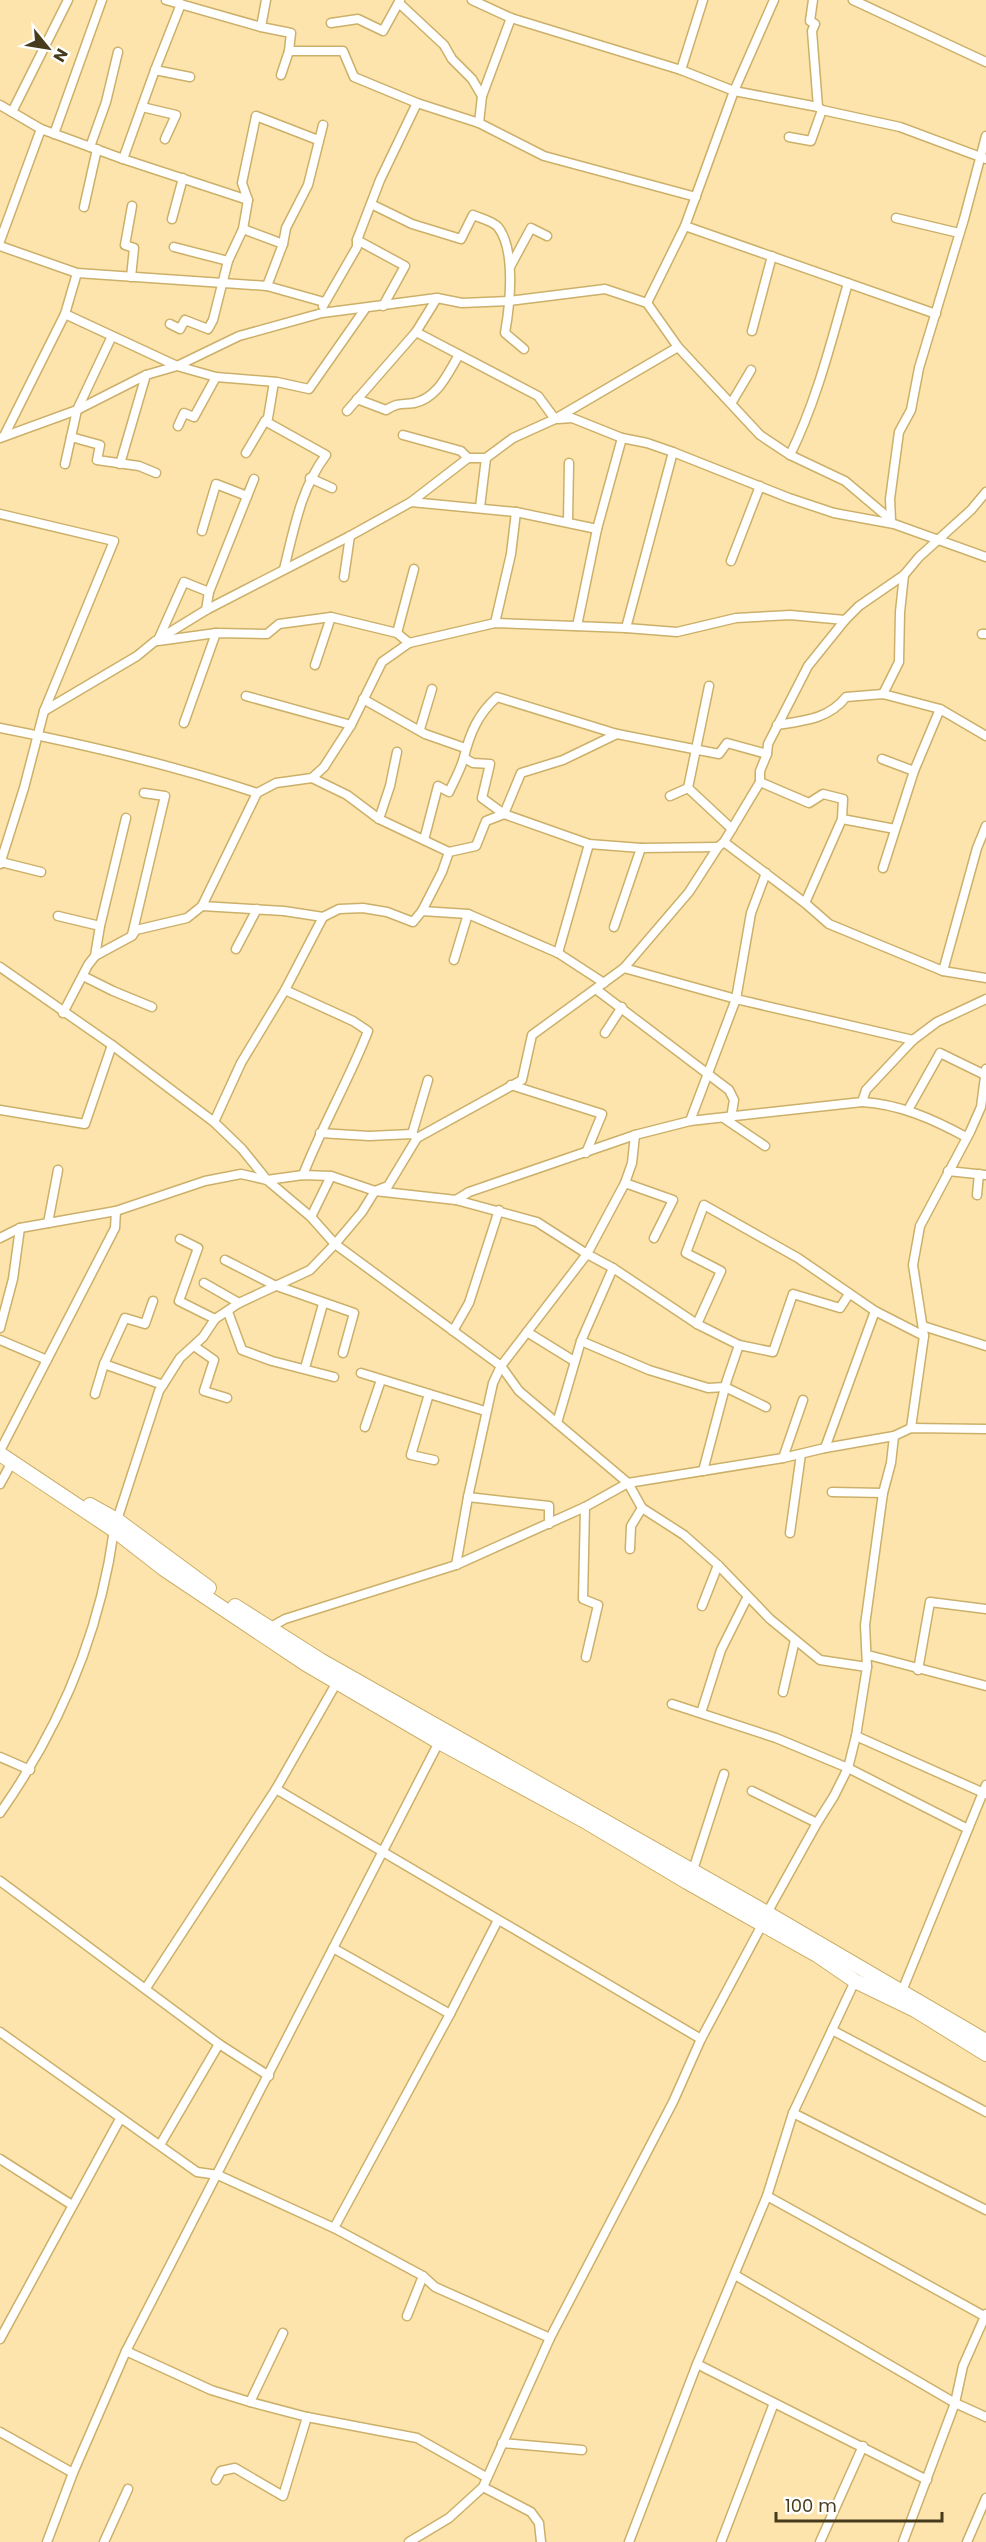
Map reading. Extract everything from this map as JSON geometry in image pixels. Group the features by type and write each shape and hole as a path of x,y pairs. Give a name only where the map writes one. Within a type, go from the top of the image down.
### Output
{"main road":[{"path":"3,1452 269,1628 442,1736 687,1882 765,1918 902,1991 986,2041"},
{"path":"115,1525 164,1569 337,1682 693,1870 855,1981 898,2000 986,2054"}],"street":[{"path":"12,111 68,0"},
{"path":"54,134 102,0"},
{"path":"166,0 261,27 291,33 290,51 281,75"},
{"path":"261,27 266,0"},
{"path":"472,0 511,18 681,70 734,91 900,127 983,159"},
{"path":"681,70 703,0"},
{"path":"647,303 685,226 734,91 774,0"},
{"path":"789,137 811,141 820,108 812,31 815,24 810,21 813,0"},
{"path":"852,0 986,62"},
{"path":"331,23 358,19 383,31 399,2 444,45 452,59 471,79 482,96"},
{"path":"123,159 181,4"},
{"path":"479,123 482,96 511,18"},
{"path":"290,51 343,51 354,77 417,103 479,123 544,156 696,197"},
{"path":"84,207 94,148 118,52"},
{"path":"155,70 190,77"},
{"path":"322,313 324,302 336,286 357,247 357,240 380,180 417,103"},
{"path":"0,105 54,134 248,200"},
{"path":"142,107 176,115 165,139"},
{"path":"170,324 180,329 185,320 208,329 213,320 228,261 243,229 248,200 242,183 256,116 318,140"},
{"path":"267,286 283,244 286,228 308,185 323,125"},
{"path":"0,241 41,129"},
{"path":"892,521 890,499 899,432 912,410 919,368 983,159 986,136"},
{"path":"172,219 183,178"},
{"path":"371,204 412,224 461,239 473,215 497,226 506,242 510,260 509,301 505,333 524,349"},
{"path":"130,277 134,248 126,245 132,206"},
{"path":"896,218 959,233"},
{"path":"685,226 936,314"},
{"path":"509,270 531,228 547,236"},
{"path":"243,229 283,244"},
{"path":"357,240 405,266 383,306"},
{"path":"0,246 77,273 267,286 324,302"},
{"path":"174,247 228,261"},
{"path":"752,331 772,256"},
{"path":"2,437 65,314 77,273"},
{"path":"790,455 806,423 848,284"},
{"path":"2,437 77,410 146,375 177,366 239,336 322,313 436,298 462,303 509,301 605,289 647,303 678,347 732,402 760,435 790,455 845,481 892,521"},
{"path":"346,411 416,332 436,298"},
{"path":"65,314 177,366 216,377 274,382 309,388 365,309"},
{"path":"416,332 538,396 553,420"},
{"path":"65,464 77,410 112,336"},
{"path":"44,711 137,656 156,640 206,610 411,502 468,458 486,459 513,438 553,420 678,347"},
{"path":"357,399 386,410 399,403 413,403 430,397 459,355"},
{"path":"732,402 751,370"},
{"path":"120,464 146,375"},
{"path":"178,426 184,413 194,417 216,377"},
{"path":"246,453 268,418 274,382"},
{"path":"553,420 572,418 622,438 673,452 789,498 834,513 892,521 938,541 986,557"},
{"path":"265,421 326,455 310,478 295,521 284,569"},
{"path":"403,435 461,451 468,458"},
{"path":"71,437 100,445 97,460 139,466 156,472"},
{"path":"577,626 597,530 622,438"},
{"path":"626,628 673,452"},
{"path":"480,507 486,459"},
{"path":"568,463 568,522"},
{"path":"310,478 332,488"},
{"path":"206,610 209,592 254,479"},
{"path":"202,531 216,484 247,496"},
{"path":"732,561 760,486"},
{"path":"320,1133 414,1136 522,1080 532,1035 597,990 624,968 689,892 732,829 760,782 760,771 767,754 768,744 808,666 845,620 860,606 882,593 904,575 919,557 971,510 986,492"},
{"path":"411,502 516,512 597,530"},
{"path":"495,623 512,547 516,512"},
{"path":"0,514 114,541 44,711 39,736 0,863 41,872"},
{"path":"344,577 350,536"},
{"path":"397,633 414,569"},
{"path":"883,694 898,662 904,575"},
{"path":"156,640 184,582 209,592"},
{"path":"312,778 324,767 351,725 382,662 410,643 495,623 677,632 736,618 790,615 845,620"},
{"path":"156,640 216,633 267,634 279,624 331,617 397,633 410,643"},
{"path":"315,665 331,617"},
{"path":"184,723 216,633"},
{"path":"688,788 709,686"},
{"path":"420,729 432,689"},
{"path":"777,725 817,718 842,703 846,696 883,694 940,710 986,736"},
{"path":"246,696 351,725"},
{"path":"424,840 438,786 449,792 480,714 497,697 617,734 719,754 727,743 767,754"},
{"path":"363,699 420,729 425,734 465,748"},
{"path":"883,868 914,771 940,710"},
{"path":"0,728 142,758 257,793"},
{"path":"96,956 132,936 136,930 187,918 202,906 257,793 276,783 312,778 347,795 379,819 449,852 476,846 486,821 504,814 521,773 563,760 617,734"},
{"path":"379,819 390,786 397,752"},
{"path":"464,758 473,763 490,764 482,798 504,814 589,844 641,848 721,845 766,873 829,924 943,971 986,978"},
{"path":"882,759 914,771"},
{"path":"760,782 809,804 823,794 843,799 842,819 805,903"},
{"path":"670,796 688,788"},
{"path":"688,788 732,829"},
{"path":"132,936 165,796 144,793"},
{"path":"63,1013 96,956 100,926 126,818"},
{"path":"842,819 895,830"},
{"path":"943,971 977,848 986,826"},
{"path":"558,953 589,844"},
{"path":"614,927 641,848"},
{"path":"977,848 986,852"},
{"path":"202,906 323,916 339,909 363,908 387,912 413,922 422,911 442,872 449,852"},
{"path":"690,1121 710,1074 735,999 751,913 766,873"},
{"path":"236,949 257,909"},
{"path":"422,911 468,914 558,953 604,983"},
{"path":"454,960 468,914"},
{"path":"58,916 100,926"},
{"path":"214,1122 241,1064 285,990 323,916"},
{"path":"0,967 112,1045 214,1122 242,1149 267,1180 311,1217 335,1244 501,1366 519,1391 628,1483 642,1508 684,1535 718,1565 747,1598 795,1640 820,1660 867,1667"},
{"path":"624,968 735,999 913,1040"},
{"path":"83,976 152,1007"},
{"path":"285,990 353,1021 368,1031 303,1175"},
{"path":"597,990 729,1090 734,1100 728,1118"},
{"path":"862,1102 866,1090 913,1040 938,1022 986,999"},
{"path":"605,1033 622,1007"},
{"path":"0,1110 85,1124 112,1045"},
{"path":"908,1110 940,1053 986,1072 981,1107 920,1226 913,1265 924,1336 911,1428"},
{"path":"0,1814 30,1770 54,1719 68,1696 94,1625 115,1525 163,1385 180,1358 194,1346 215,1319 238,1303 310,1269 362,1212 375,1191 388,1186 414,1136 428,1080"},
{"path":"512,1085 602,1114 586,1153"},
{"path":"456,1200 469,1192 635,1135 690,1121 862,1102 908,1110 924,1119 939,1122 966,1137"},
{"path":"728,1118 765,1146"},
{"path":"456,1565 493,1383 501,1366 587,1254 625,1183 632,1163 635,1135"},
{"path":"48,1223 58,1170"},
{"path":"948,1171 983,1175 977,1195"},
{"path":"0,1238 20,1228 116,1211 222,1176 241,1174 267,1180 303,1175 332,1176 375,1191 456,1200 537,1222 613,1268 697,1324 739,1345 773,1352 793,1294 840,1308 849,1294"},
{"path":"311,1217 332,1176"},
{"path":"625,1183 673,1200 654,1238"},
{"path":"697,1324 721,1271 686,1253 704,1204 798,1258 875,1311 924,1336"},
{"path":"453,1331 469,1303 499,1210"},
{"path":"0,1484 3,1452 115,1228 116,1211"},
{"path":"0,1328 13,1279 20,1228"},
{"path":"180,1239 198,1248 179,1301 215,1319"},
{"path":"225,1260 274,1285 354,1313 343,1353"},
{"path":"557,1423 581,1341 613,1268"},
{"path":"204,1283 238,1303"},
{"path":"95,1394 104,1364 124,1318 145,1324 153,1300"},
{"path":"305,1368 323,1304"},
{"path":"825,1448 875,1311"},
{"path":"228,1312 242,1350 272,1361 334,1377"},
{"path":"923,1326 986,1346"},
{"path":"527,1332 574,1361"},
{"path":"0,1340 47,1360"},
{"path":"581,1341 649,1370 708,1388 725,1387 766,1407"},
{"path":"703,1471 725,1387 739,1345"},
{"path":"194,1346 214,1360 204,1390 227,1398"},
{"path":"104,1364 163,1385"},
{"path":"361,1373 486,1412"},
{"path":"365,1427 381,1380"},
{"path":"429,1394 411,1455 434,1460"},
{"path":"783,1458 803,1400"},
{"path":"269,1628 285,1619 456,1565 585,1507 628,1483 783,1458 894,1436 911,1428 986,1429"},
{"path":"409,2542 449,2518 483,2487 550,2338 673,2102 701,2039 848,1768 856,1736 867,1667 865,1625 883,1493 891,1463 894,1436"},
{"path":"790,1533 801,1454"},
{"path":"832,1492 883,1493"},
{"path":"468,1497 549,1506 549,1524"},
{"path":"585,1507 583,1599 598,1605 586,1657"},
{"path":"630,1550 631,1526 642,1508"},
{"path":"702,1606 718,1565"},
{"path":"701,1713 721,1650 747,1598"},
{"path":"918,1670 930,1602 986,1609"},
{"path":"783,1692 795,1640"},
{"path":"868,1655 918,1670 986,1686"},
{"path":"146,1988 276,1789 337,1682"},
{"path":"672,1704 776,1738 848,1768 968,1829"},
{"path":"47,2542 73,2473 126,2351 442,1736"},
{"path":"856,1736 985,1791 902,1991"},
{"path":"0,1757 30,1770"},
{"path":"693,1870 724,1774"},
{"path":"276,1789 701,2039"},
{"path":"752,1791 817,1823"},
{"path":"0,1881 219,2043 269,2076"},
{"path":"334,2228 450,2014 498,1920"},
{"path":"333,1948 450,2014"},
{"path":"629,2542 698,2364 767,2196 793,2113 855,1981"},
{"path":"832,2031 986,2112"},
{"path":"0,2032 197,2172 218,2175 334,2228 423,2276 435,2287 550,2338"},
{"path":"160,2145 219,2043"},
{"path":"793,2113 986,2210"},
{"path":"0,2339 120,2119"},
{"path":"0,2159 72,2205"},
{"path":"767,2196 985,2315 963,2366 955,2403 903,2542"},
{"path":"735,2275 955,2403 986,2417"},
{"path":"407,2316 423,2276"},
{"path":"250,2402 283,2333"},
{"path":"126,2351 211,2390 250,2402 307,2417 417,2438 486,2477"},
{"path":"698,2364 927,2480"},
{"path":"721,2542 774,2403"},
{"path":"216,2480 221,2471 235,2468 283,2496 307,2417"},
{"path":"0,2432 73,2473"},
{"path":"502,2443 582,2450"},
{"path":"820,2542 863,2446"},
{"path":"483,2487 531,2512 539,2523 541,2542"},
{"path":"104,2542 129,2488"},
{"path":"967,2542 986,2498"}]}
